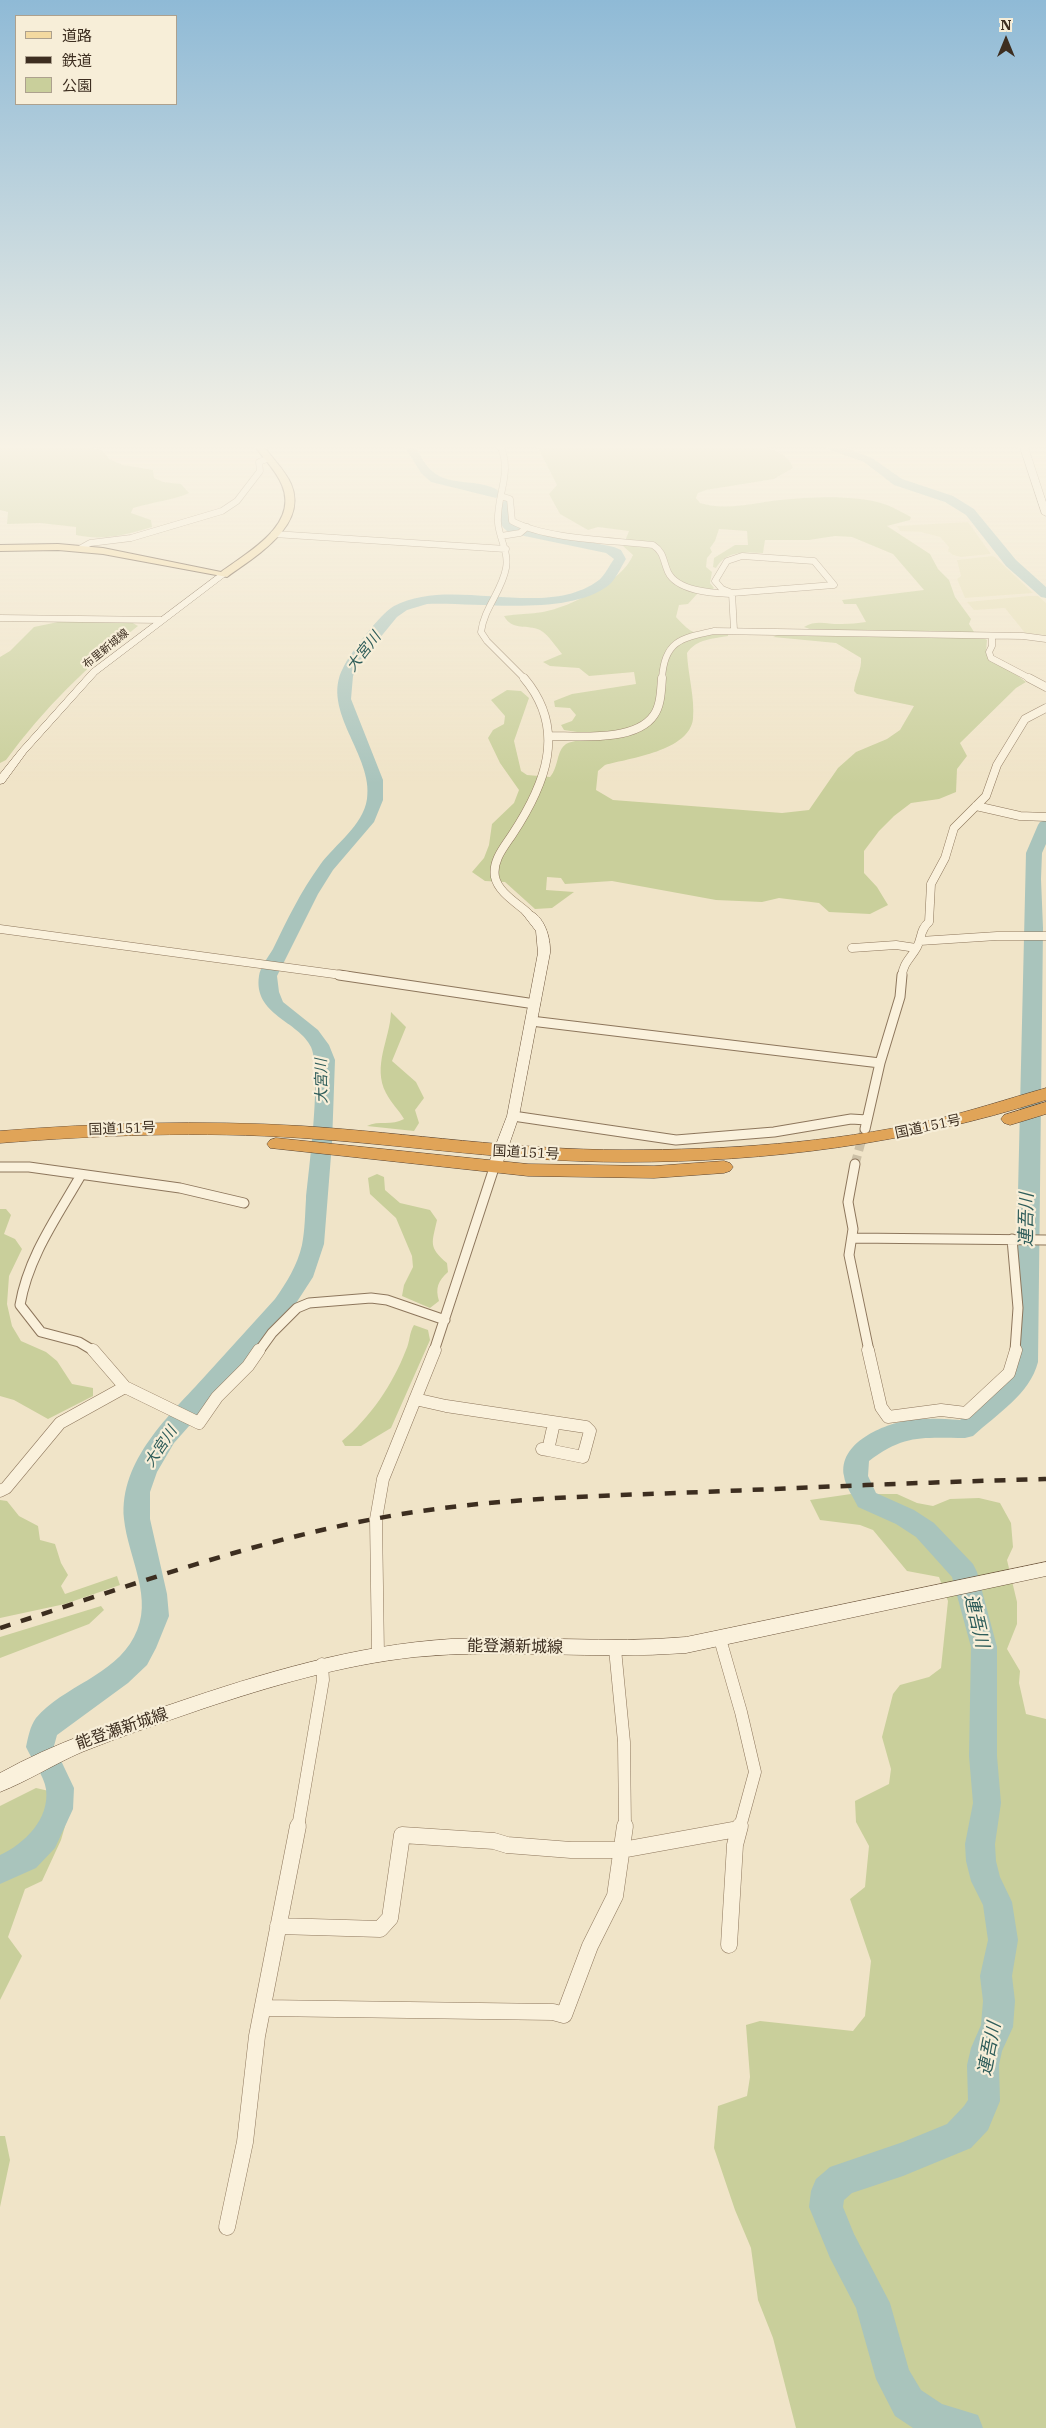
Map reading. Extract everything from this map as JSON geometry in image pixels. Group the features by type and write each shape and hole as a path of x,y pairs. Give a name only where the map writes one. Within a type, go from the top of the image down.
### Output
{"highway":[{"name":"国道151号","path":"1014,1112 1046,1094"},
{"name":"国道151号","path":"0,1137 72,1131 154,1128 301,1139 497,1160 654,1172 736,1166 881,1148 1014,1112 1046,1108"},
{"name":"国道151号","path":"0,1148 71,1142 160,1139 244,1141 301,1139"}],"main road":[{"path":"140,557 223,575 245,557"},
{"name":"布里新城線","path":"0,781 23,751 94,672 223,575"},
{"path":"497,1160 513,1116 545,941 539,924 528,913"},
{"name":"能登瀬新城線","path":"0,1783 32,1764 60,1751 227,1692 322,1664 378,1654 453,1646 656,1649 720,1639 1046,1569"}],"street":[{"path":"506,557 506,569 484,617 481,632 536,695 544,711 551,736 546,768 533,799 501,852 496,866 495,876 500,885 528,913"},
{"path":"666,557 670,574 676,582 709,592 732,593 830,587 834,585 814,562 758,557"},
{"path":"732,593 722,590 715,581 727,561 738,557"},
{"path":"732,593 734,630"},
{"path":"0,618 27,620 161,620"},
{"path":"551,736 625,733 646,724 656,714 665,653 676,643 689,637 714,631 992,636 1046,639"},
{"path":"992,636 992,646 989,652 991,658 1046,687"},
{"path":"513,1116 676,1140 774,1132 851,1119 866,1124 880,1063 900,997 903,967 918,944 921,932 931,916 931,884 945,858 954,828 990,790 997,765 1026,719 1046,708"},
{"path":"976,806 1020,816 1045,817"},
{"path":"0,929 416,985 535,1004"},
{"path":"852,948 1043,936"},
{"path":"531,1020 880,1063"},
{"path":"378,1654 376,1519 383,1478 445,1320 497,1160"},
{"path":"854,1164 848,1202 853,1238 850,1255 853,1281 881,1407 888,1417 942,1410 961,1414 966,1412 1008,1374 1015,1360 1017,1329 1015,1240"},
{"path":"0,1167 29,1167 180,1188 244,1203"},
{"path":"81,1175 31,1262 24,1281 20,1305 24,1314 41,1332 79,1342 90,1347 125,1387 195,1422 199,1423 217,1397 248,1366 272,1333 297,1308 309,1303 371,1298 387,1300 445,1320"},
{"path":"853,1238 1042,1240"},
{"path":"0,1491 6,1488 60,1423 125,1387"},
{"path":"414,1400 586,1427 590,1431 583,1457 545,1449 554,1423"},
{"path":"720,1639 741,1712 755,1772 737,1832 728,1945"},
{"path":"264,2008 553,2012 564,2015 576,1979 614,1898 622,1850 627,1782 625,1736 615,1649"},
{"path":"227,2227 245,2142 257,2036 264,2008 297,1831 323,1680 322,1664"},
{"path":"278,1926 380,1929 390,1918 402,1835 494,1841 507,1845 571,1850 622,1850 732,1830 737,1832"}],"shaded area":[{"path":"995,557 1033,593 965,598 957,579 961,576 957,560"},
{"path":"1038,596 1046,603 1046,635 1025,633 1005,608 974,610 967,602"}],"green space":[{"path":"632,557 708,557 706,567 712,572 710,583 714,588 707,594 698,593 688,604 679,605 676,617 694,633 728,632 728,636 700,642 687,653 693,711 693,719 689,730 681,739 670,746 643,756 605,765 598,771 596,790 613,800 782,813 809,810 838,768 856,752 887,739 900,730 914,706 857,694 854,691 861,658 836,643 773,637 780,634 813,630 804,627 814,623 845,624 866,622 856,604 844,604 842,600 924,590 896,557 932,557 938,569 949,580 955,597 971,619 969,624 974,632 987,640 986,652 1026,682 1016,688 960,743 967,756 957,769 956,792 939,799 911,803 879,831 864,851 864,873 877,887 888,905 870,914 829,912 819,903 779,898 762,902 716,900 612,881 565,884 561,878 547,877 546,890 574,892 552,908 535,909 505,882 485,881 472,872 484,858 489,845 492,824 514,803 519,790 500,763 488,738 493,730 504,724 505,716 491,700 507,690 521,691 529,698 514,741 521,771 527,775 550,777 563,747 567,743 577,740 577,732 564,730 561,725 572,721 576,715 570,708 555,707 554,701 572,694 636,684 634,672 589,676 579,668 550,666 543,662 562,654 549,638 535,628 511,624 504,616 543,612 567,605 607,583 627,565"},
{"path":"727,557 716,568 713,567 714,558"},
{"path":"58,622 131,622 138,626 84,672 35,723 6,760 0,763 0,657 10,651 34,627"},
{"path":"391,1012 406,1027 392,1061 416,1082 424,1098 415,1110 419,1123 414,1131 367,1126 404,1119 390,1100 382,1083 381,1063"},
{"path":"377,1174 384,1177 385,1190 400,1203 430,1210 437,1220 433,1244 437,1253 447,1263 448,1272 438,1285 439,1301 430,1308 402,1296 404,1285 413,1267 412,1256 396,1218 370,1194 368,1178"},
{"path":"0,1209 6,1209 11,1215 4,1234 15,1239 22,1249 9,1276 7,1304 12,1326 21,1341 46,1352 57,1361 72,1384 93,1388 93,1396 48,1419 14,1400 0,1396"},
{"path":"414,1325 428,1330 430,1340 391,1428 361,1446 345,1446 342,1441 362,1422 387,1388 401,1363"},
{"path":"851,1494 897,1494 917,1503 933,1506 950,1499 979,1498 1000,1503 1011,1523 1013,1547 1007,1560 1017,1602 1017,1624 1007,1649 1020,1671 1019,1683 1026,1714 1046,1719 1046,2428 796,2428 773,2338 758,2300 751,2248 735,2210 714,2148 718,2106 747,2096 750,2077 746,2025 760,2021 853,2031 865,2016 871,1961 850,1899 865,1887 869,1846 856,1822 855,1801 889,1784 891,1769 882,1737 893,1694 900,1685 929,1677 941,1668 948,1601 939,1577 907,1571 873,1530 860,1525 820,1520 810,1500"},
{"path":"0,1500 7,1501 19,1516 38,1526 40,1540 55,1544 61,1563 68,1575 61,1586 65,1594 117,1576 120,1585 65,1604 0,1618"},
{"path":"101,1606 104,1610 89,1624 0,1658 0,1637"},
{"path":"36,1788 49,1791 72,1802 61,1840 42,1881 25,1889 8,1937 22,1956 0,2000 0,1806"},
{"path":"0,2136 5,2136 10,2160 0,2207"}],"waterway":[{"name":"大宮川","path":"0,1870 26,1858 45,1838 59,1809 60,1788 40,1747 45,1728 118,1674 137,1657 147,1640 156,1616 154,1594 137,1519 138,1492 145,1470 165,1436 283,1305 302,1277 313,1244 322,1143 325,1060 320,1045 312,1034 275,1004 270,992 268,976 309,894 327,867 368,819 375,800 375,780 344,699 346,676 356,658 383,624 402,607 427,601 457,599 554,600 583,594 605,581 620,559 619,557"},
{"name":"連吾川","path":"1006,557 1046,594"},
{"name":"連吾川","path":"965,2428 934,2420 908,2403 894,2379 882,2343 872,2303 842,2246 826,2207 828,2191 842,2179 903,2159 959,2136 976,2118 984,2101 983,2065 987,2048 997,2027 999,2001 996,1976 1003,1940 997,1902 986,1881 981,1861 980,1844 987,1803 983,1756 984,1647 964,1572 925,1530 905,1517 867,1500 856,1476 857,1457 885,1438 908,1430 965,1429 1016,1384 1023,1375 1026,1362 1034,853 1046,825"}],"tunnel":[{"path":"855,1164 864,1131"}],"railway":[{"path":"0,1628 232,1553 374,1519 456,1506 580,1497 1046,1479"}]}
